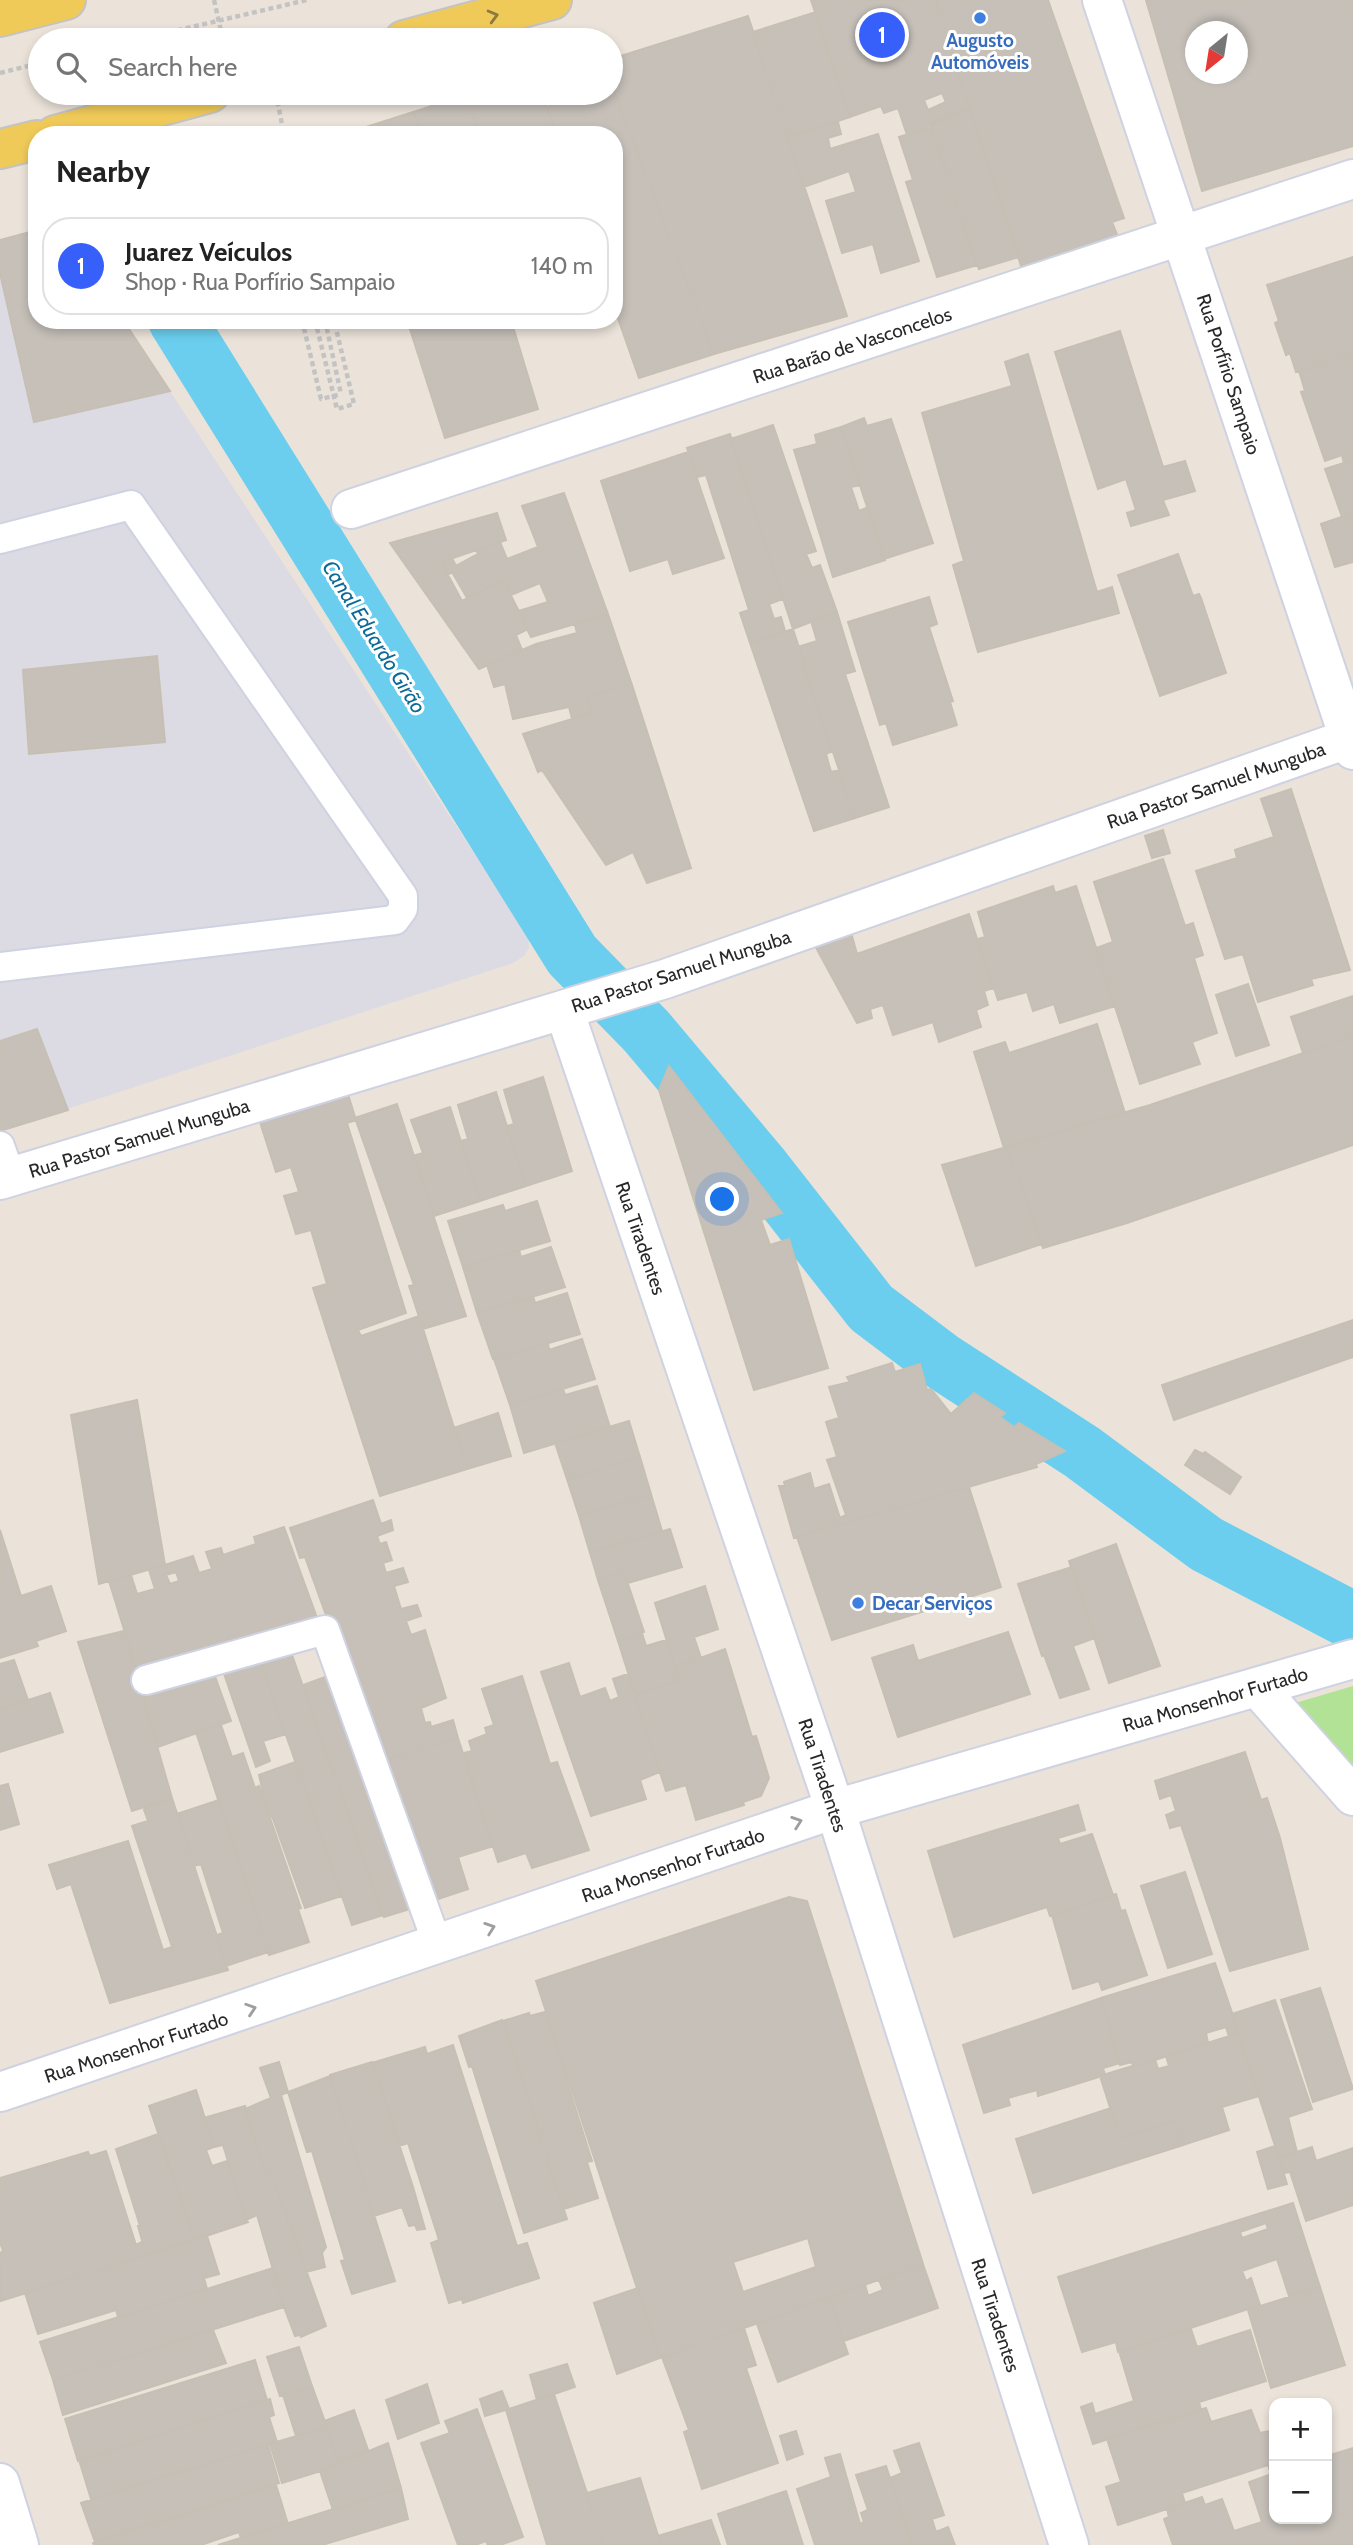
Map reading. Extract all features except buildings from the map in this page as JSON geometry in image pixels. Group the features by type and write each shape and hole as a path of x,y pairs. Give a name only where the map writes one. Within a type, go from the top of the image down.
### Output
{"main road":[{"path":"0,18 66,0"},
{"path":"448,28 552,0"},
{"path":"88,126 166,105"},
{"path":"0,149 28,141"}],"street":[{"name":"Rua Porfírio Sampaio","path":"1102,0 1352,741"},
{"name":"Rua Barão de Vasconcelos","path":"351,509 1353,180"},
{"name":"Rua Pastor Samuel Munguba","path":"4,1168 665,979 1352,741"},
{"name":"Rua Tiradentes","path":"576,1006 1069,2545"},
{"name":"Rua Monsenhor Furtado","path":"0,2092 438,1946 835,1809 1353,1659"},
{"path":"1258,1688 1353,1796"},
{"path":"0,2483 19,2545"}],"lane":[{"path":"0,538 131,505 403,896 403,909 395,919 0,967"},
{"path":"146,1680 325,1630 438,1946"}],"path":[{"path":"215,0 221,28"},
{"path":"187,28 307,0"},
{"path":"0,73 28,66"},
{"path":"278,105 282,126"},
{"path":"304,329 321,400 341,394 327,329"},
{"path":"317,329 337,409 354,404 336,329"}],"shaded area":[{"path":"28,232 28,329 129,329 528,935 529,948 524,956 513,963 0,1131 0,240"}],"green space":[{"path":"1353,1686 1353,1772 1292,1704"}],"waterway":[{"name":"Canal Eduardo Girão","path":"183,329 572,955 647,1032 763,1170 871,1308 940,1360 1082,1452 1206,1544 1353,1621"}],"place":[{"name":"Augusto Automóveis","path":"980,18"},
{"name":"Juarez Veículos","path":"882,35"},
{"name":"Decar Serviços","path":"858,1603"}]}
